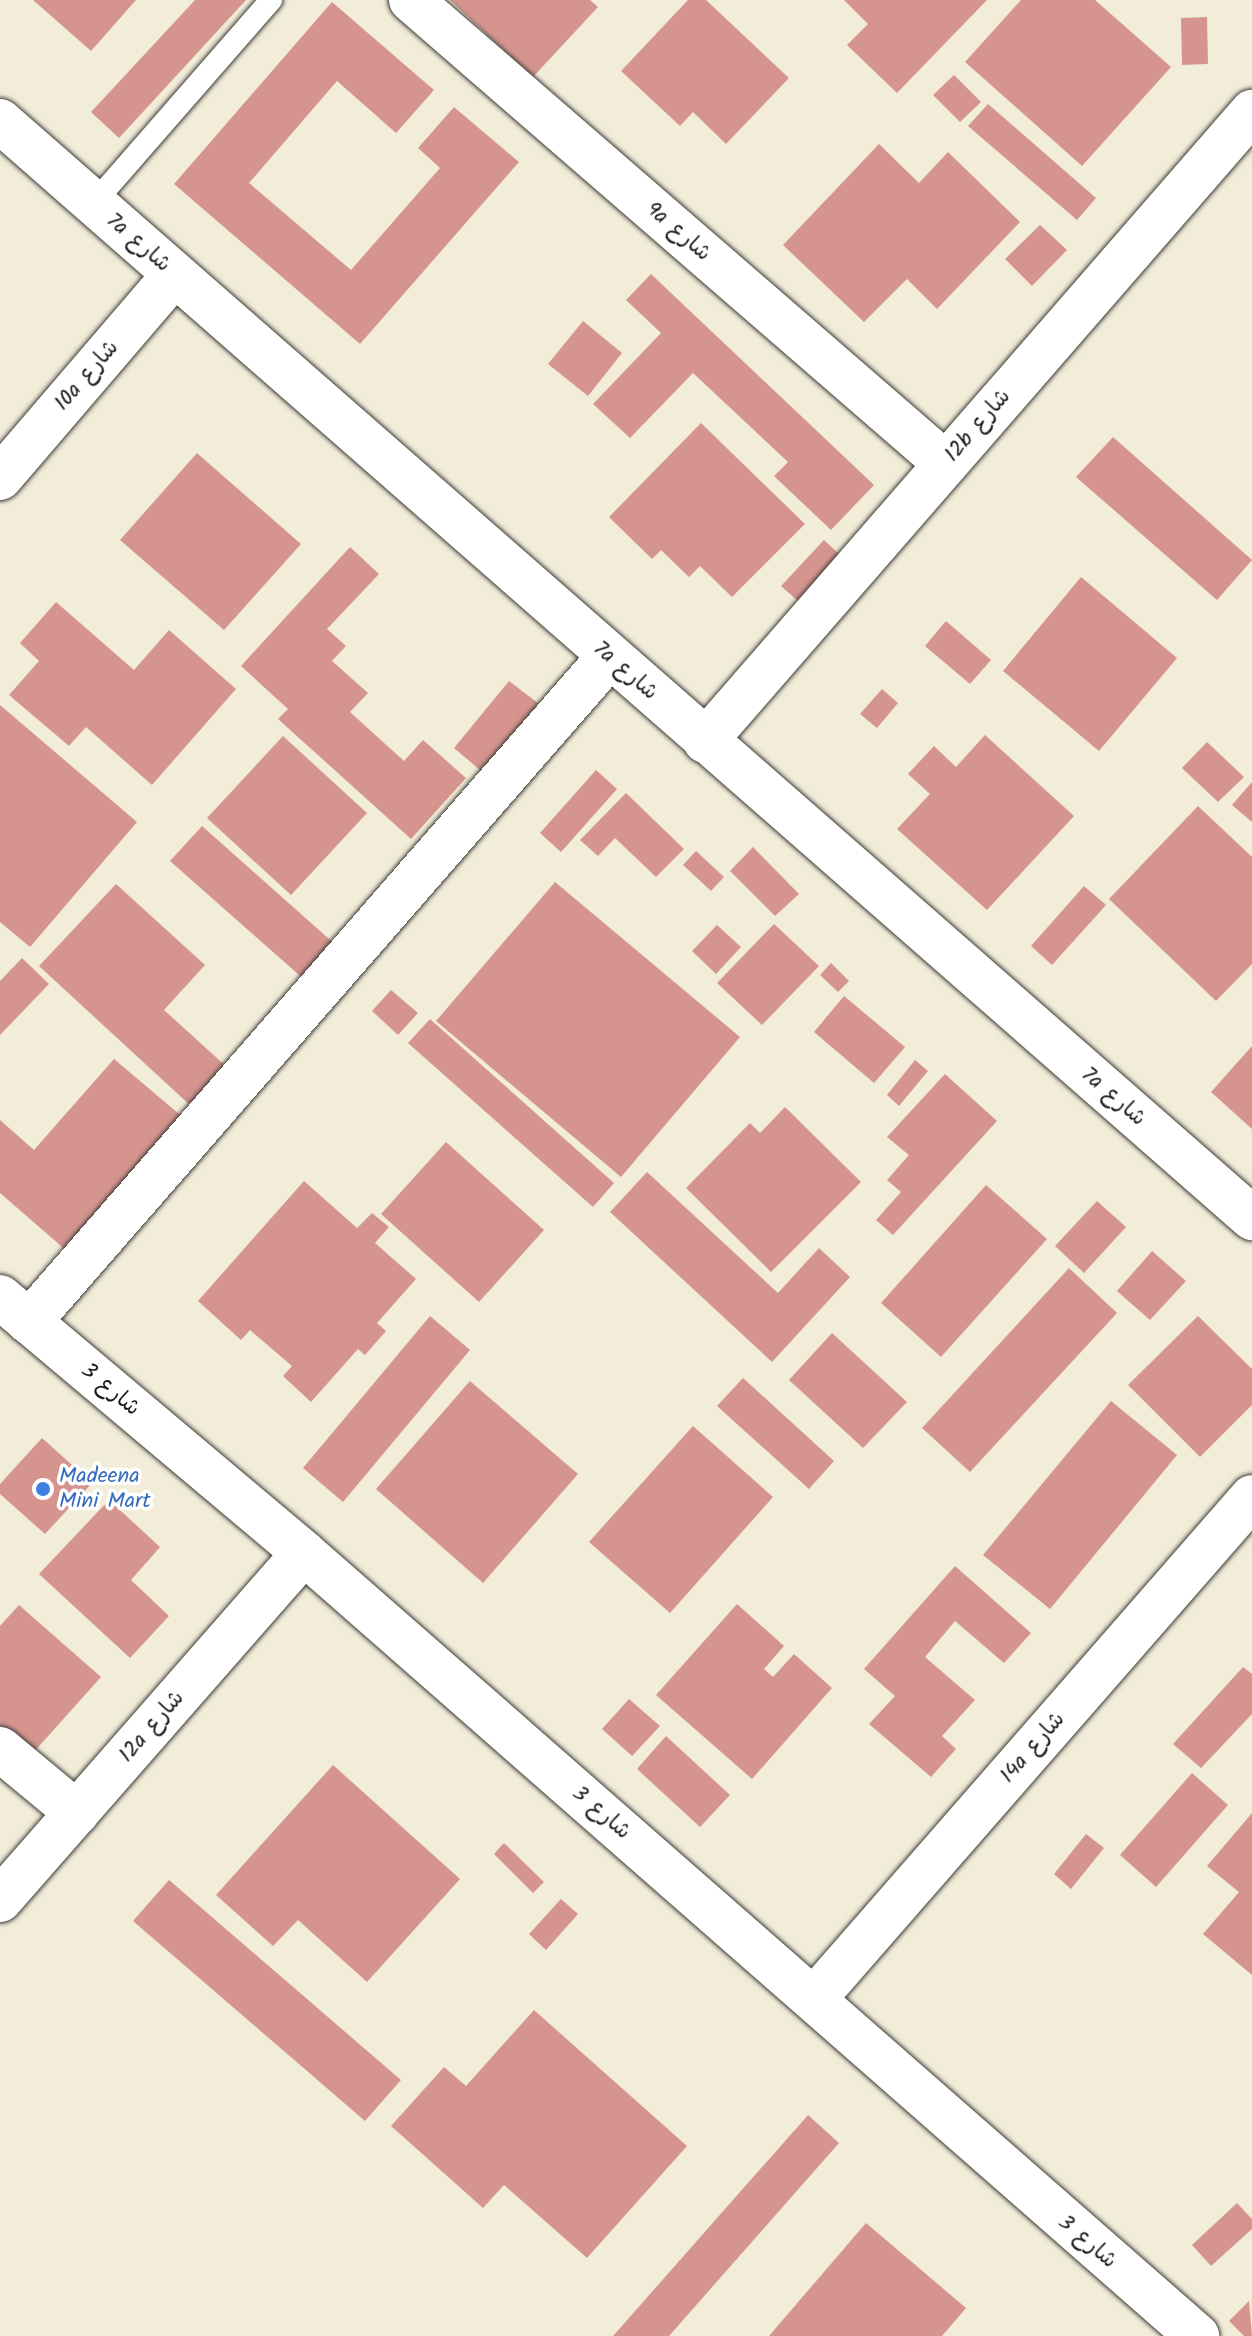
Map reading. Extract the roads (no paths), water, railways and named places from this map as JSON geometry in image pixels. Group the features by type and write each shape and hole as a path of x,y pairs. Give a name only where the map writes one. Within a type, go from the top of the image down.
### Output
{"street":[{"name":"9a شارع","path":"411,0 946,464"},
{"name":"12b شارع","path":"705,741 1252,112"},
{"name":"7a شارع","path":"0,121 1252,1218"},
{"name":"10a شارع","path":"0,478 174,275"},
{"path":"15,1310 609,657"},
{"name":"شارع 3","path":"15,1310 304,1553 1197,2336"},
{"name":"14a شارع","path":"814,1999 1252,1497"},
{"name":"12a شارع","path":"0,1900 304,1553"},
{"path":"0,1749 77,1813"}],"lane":[{"path":"93,204 271,0"}],"place":[{"name":"Madeena Mini Mart","path":"43,1489"}]}
